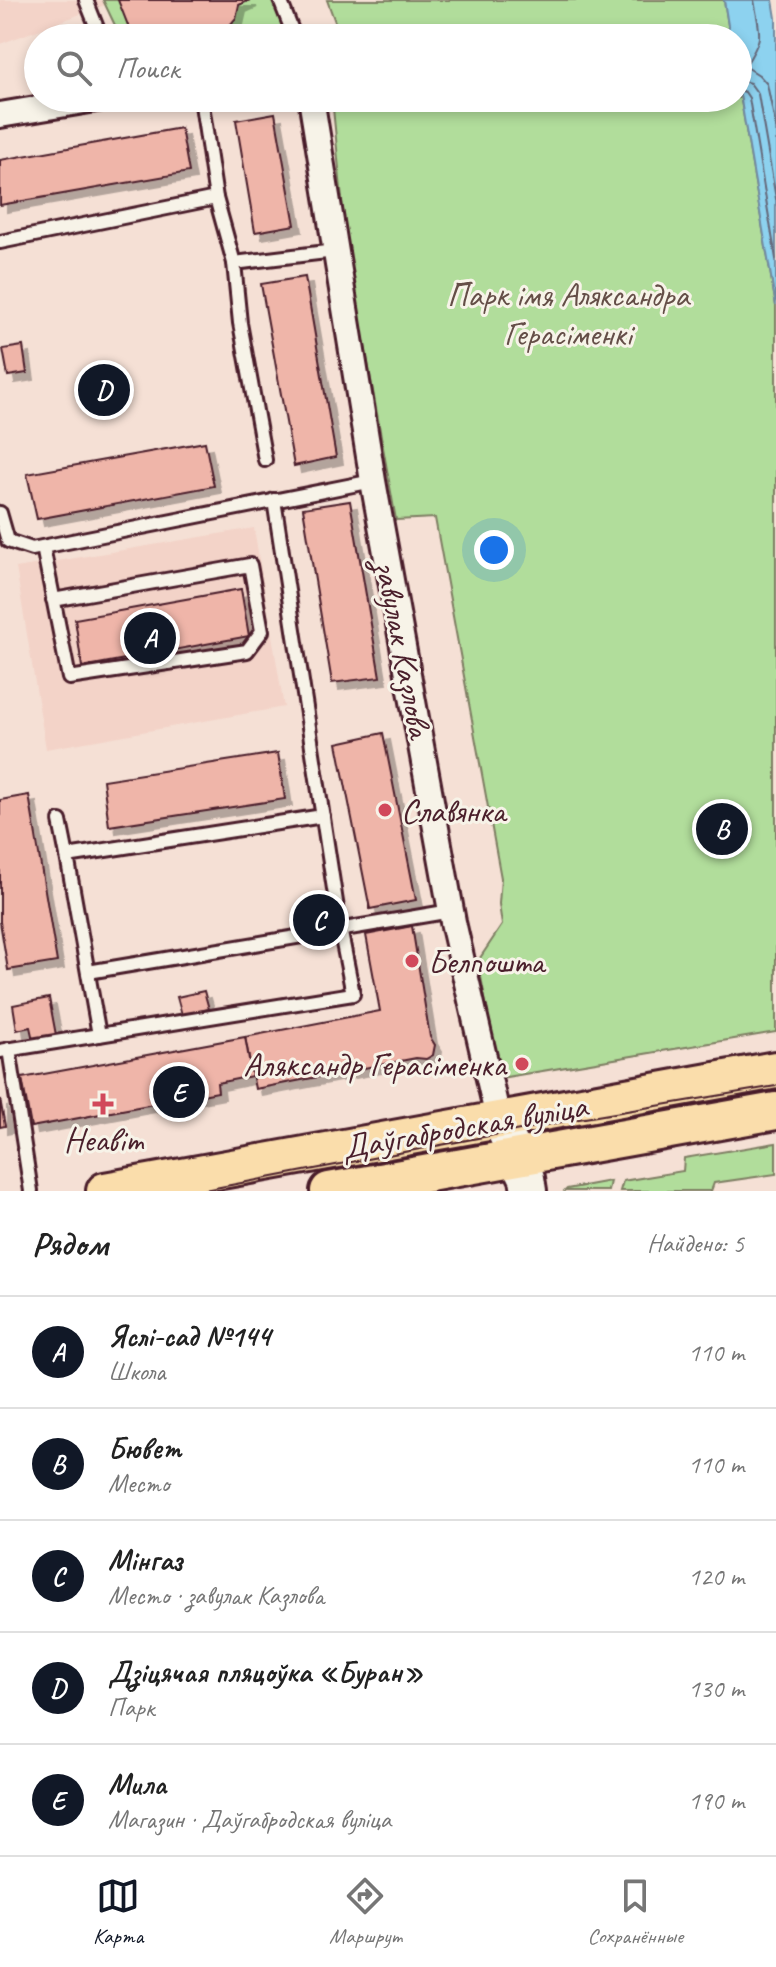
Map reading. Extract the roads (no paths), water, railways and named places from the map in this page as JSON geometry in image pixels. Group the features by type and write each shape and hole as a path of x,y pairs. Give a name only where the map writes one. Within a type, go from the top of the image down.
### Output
{"main road":[{"name":"Даўгабродская вуліца","path":"105,1191 776,1070"},
{"name":"Даўгабродская вуліца","path":"329,1191 776,1111"},
{"name":"завулак Казлова","path":"498,1118 527,1178 529,1191"}],"street":[{"path":"0,115 24,111"},
{"name":"завулак Казлова","path":"313,112 373,481 451,911 498,1118"}],"lane":[{"path":"86,0 95,24"},
{"path":"280,0 289,24"},
{"path":"203,112 216,198 234,263 240,323 265,460"},
{"path":"0,242 216,198"},
{"path":"234,263 335,251"},
{"path":"0,513 8,541 32,549 373,481"},
{"path":"31,1191 4,1050 353,994 340,928 274,500"},
{"path":"43,547 53,600 69,678 247,651 262,631 250,565 53,600"},
{"path":"67,856 323,816"},
{"path":"60,821 99,1035"},
{"path":"88,972 451,911"}],"water":[{"path":"724,0 773,0 776,18 776,306 743,112 752,112 752,24 728,24"}],"tram line":[{"path":"199,1191 567,1121 776,1086"}],"place":[{"name":"Дзіцячая пляцоўка «Буран»","path":"104,390"},
{"name":"Яслі-сад №144","path":"150,638"},
{"name":"Славянка","path":"385,810"},
{"name":"Бювет","path":"722,829"},
{"name":"Мінгаз","path":"319,920"},
{"name":"Белпошта","path":"412,961"},
{"name":"Аляксандр Герасіменка","path":"522,1064"},
{"name":"Мила","path":"179,1092"},
{"name":"Неавіт","path":"103,1104"}],"park label":[{"name":"Парк імя Аляксандра Герасіменкі","path":"568,314"}]}
